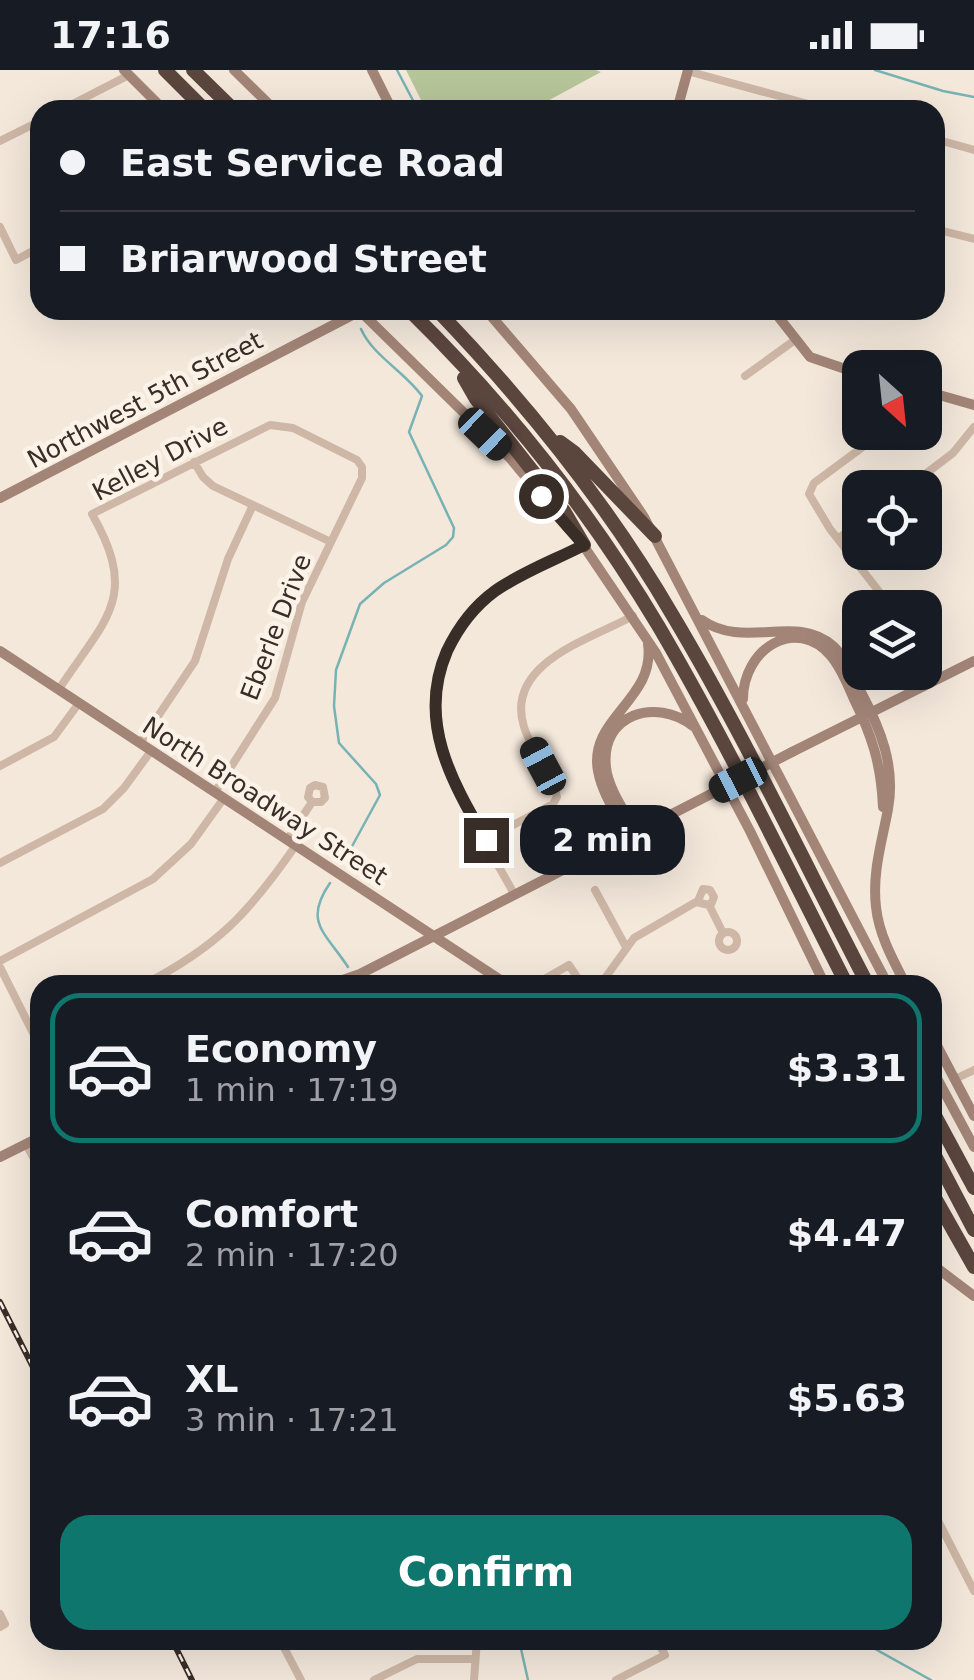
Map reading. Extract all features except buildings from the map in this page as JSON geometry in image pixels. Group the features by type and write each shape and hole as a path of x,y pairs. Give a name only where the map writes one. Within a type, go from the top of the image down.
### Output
{"highway":[{"path":"165,70 196,100"},
{"path":"193,70 224,100"},
{"path":"419,320 548,466 657,624 843,975"},
{"path":"446,320 546,432 673,614 863,975"},
{"path":"449,352 476,399 564,511 584,545"},
{"path":"546,432 576,453 655,536"},
{"path":"942,1129 974,1185"},
{"path":"942,1169 974,1230"},
{"path":"942,1210 974,1267"}],"main road":[{"path":"234,70 265,100"},
{"path":"372,70 387,100"},
{"path":"680,100 687,71"},
{"path":"126,72 154,100"},
{"name":"Northwest 5th Street","path":"0,498 341,320"},
{"path":"370,320 584,545 633,616 698,730 820,975"},
{"path":"495,320 571,409 655,536 883,975"},
{"path":"781,320 816,361 842,369"},
{"path":"942,396 974,405"},
{"path":"698,616 726,632 799,632 825,640 843,657 867,714"},
{"path":"632,834 600,780 597,756 605,733 645,678 649,664 647,638"},
{"path":"743,705 744,680 751,662 772,644 795,639 812,642 827,652 867,714 886,750 890,796 875,870 876,913 901,975"},
{"name":"North Broadway Street","path":"1,653 493,975"},
{"path":"942,677 974,660"},
{"path":"357,975 916,690"},
{"path":"632,834 607,773 607,748 614,734 634,716 657,710 677,715 698,730"},
{"path":"942,1055 974,1116"},
{"path":"942,1088 974,1147"},
{"path":"0,1157 30,1142"},
{"path":"942,1272 974,1296"}],"street":[{"path":"687,71 786,100"},
{"path":"78,100 126,72"},
{"path":"0,141 30,126"},
{"path":"945,142 974,150"},
{"path":"0,227 16,260 30,253"},
{"path":"945,232 974,239"},
{"path":"745,376 795,340"},
{"name":"Kelley Drive","path":"58,690 102,623 115,593 112,554 92,514 264,427 278,424 352,456 363,470"},
{"path":"931,470 953,453 974,427"},
{"path":"859,450 809,491 813,506 878,590"},
{"path":"194,462 207,482 331,542"},
{"name":"Eberle Drive","path":"0,964 128,895 162,873 191,844 276,698 302,602 363,470"},
{"path":"140,743 199,652 224,570 254,505"},
{"path":"838,538 842,535"},
{"path":"514,894 457,791 437,739 434,706 439,674 458,631 484,600 517,578 584,545"},
{"path":"486,840 548,807 557,797 523,723 523,697 530,679 552,658 633,616"},
{"path":"0,766 54,737 79,703"},
{"path":"0,864 98,813 124,788 152,750"},
{"path":"161,975 196,956 236,923 292,842 312,802"},
{"path":"595,890 626,947"},
{"path":"605,975 626,947 652,925 698,901 710,907 724,933"},
{"path":"0,964 30,1024"},
{"path":"550,975 567,965 576,975"},
{"path":"955,1079 974,1070"},
{"path":"26,1144 30,1151"},
{"path":"942,1530 974,1592"},
{"path":"0,1614 2,1625"},
{"path":"285,1650 301,1680"},
{"path":"474,1680 475,1650"},
{"path":"616,1680 665,1655 662,1650"},
{"path":"374,1680 417,1659 475,1659"}],"green space":[{"path":"406,70 601,72 549,100 421,100"}],"waterway":[{"path":"397,70 413,100"},
{"path":"875,70 974,97"},
{"path":"344,861 380,795 376,784 339,743 334,706 336,670 360,604 384,583 446,545 454,528 409,432 422,396 373,347 361,329"},
{"path":"330,883 322,896 318,917 325,935 348,967"},
{"path":"521,1650 528,1680"},
{"path":"877,1650 931,1680"}],"railway":[{"path":"0,1302 30,1361"},
{"path":"177,1650 192,1680"}],"route":[{"path":"486,840 457,791 441,753 434,723 436,688 444,657 458,631 484,600 517,578 584,545 541,496"}]}
